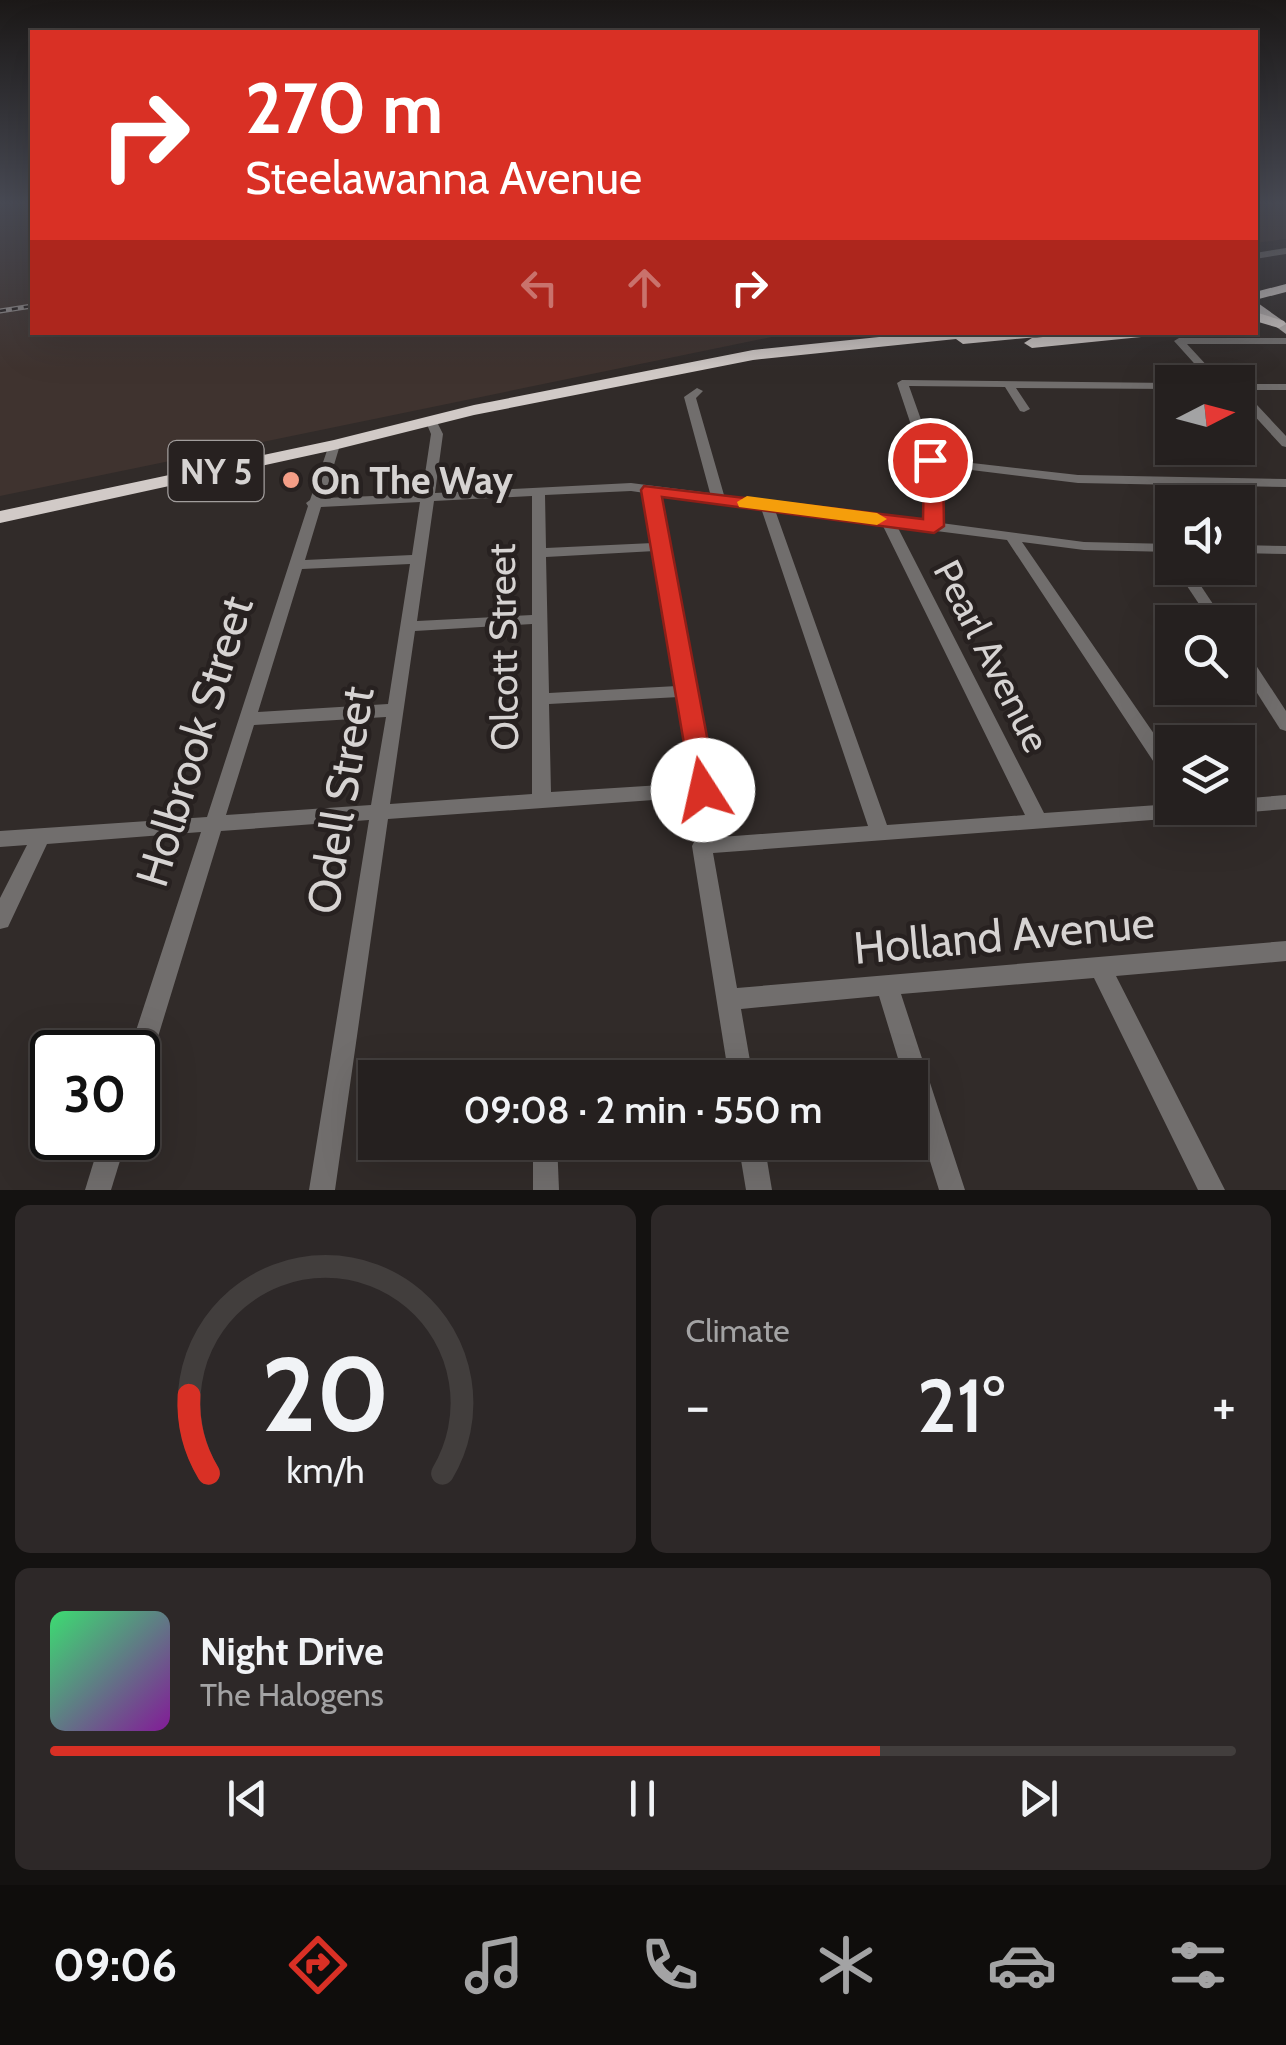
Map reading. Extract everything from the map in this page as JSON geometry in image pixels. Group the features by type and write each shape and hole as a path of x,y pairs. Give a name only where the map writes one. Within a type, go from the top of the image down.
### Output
{"highway":[{"path":"1258,299 1286,281"},
{"path":"1258,300 1286,304"},
{"path":"1258,302 1282,327"},
{"path":"753,354 851,335"},
{"name":"NY 5","path":"0,517 334,445 474,410 753,354 946,335"},
{"name":"NY 5","path":"432,422 802,354 1014,335"},
{"path":"612,390 822,355 1125,335"}],"street":[{"path":"1201,365 1179,341 1286,341"},
{"path":"1155,386 902,383 928,458 933,462 1078,479 1286,483"},
{"path":"1008,383 1024,409"},
{"path":"1255,388 1286,387"},
{"path":"697,390 690,396 718,498"},
{"path":"1255,408 1286,443"},
{"name":"Odell Street","path":"322,1190 428,497 436,434 432,422"},
{"name":"Holbrook Street","path":"148,1030 334,445"},
{"path":"933,462 934,526"},
{"path":"650,490 713,845"},
{"path":"313,504 650,490 1084,546 1155,549"},
{"name":"Olcott Street","path":"538,492 542,801"},
{"path":"767,505 880,833"},
{"name":"Pearl Avenue","path":"887,520 1038,821"},
{"path":"1011,536 1155,749"},
{"path":"540,553 660,547"},
{"path":"1255,549 1286,550"},
{"path":"294,565 418,558"},
{"path":"408,626 540,619"},
{"path":"1255,678 1286,725"},
{"path":"541,699 686,691"},
{"path":"246,718 394,710"},
{"path":"0,839 703,790"},
{"path":"1255,805 1286,802"},
{"path":"738,1060 702,846 1155,811"},
{"path":"0,920 40,836"},
{"name":"Holland Avenue","path":"728,999 1286,951"},
{"path":"1100,967 1212,1190"},
{"path":"887,986 952,1190"},
{"path":"98,1190 107,1160"},
{"path":"545,1160 546,1190"},
{"path":"755,1160 759,1190"}],"shaded area":[{"path":"0,258 30,258 30,335 781,335 0,496"}],"railway":[{"path":"0,311 30,306"}],"slow traffic":[{"path":"747,502 877,519"}],"place":[{"name":"On The Way","path":"291,480"}],"route":[{"path":"703,790 650,490 934,526 930,460"}]}
